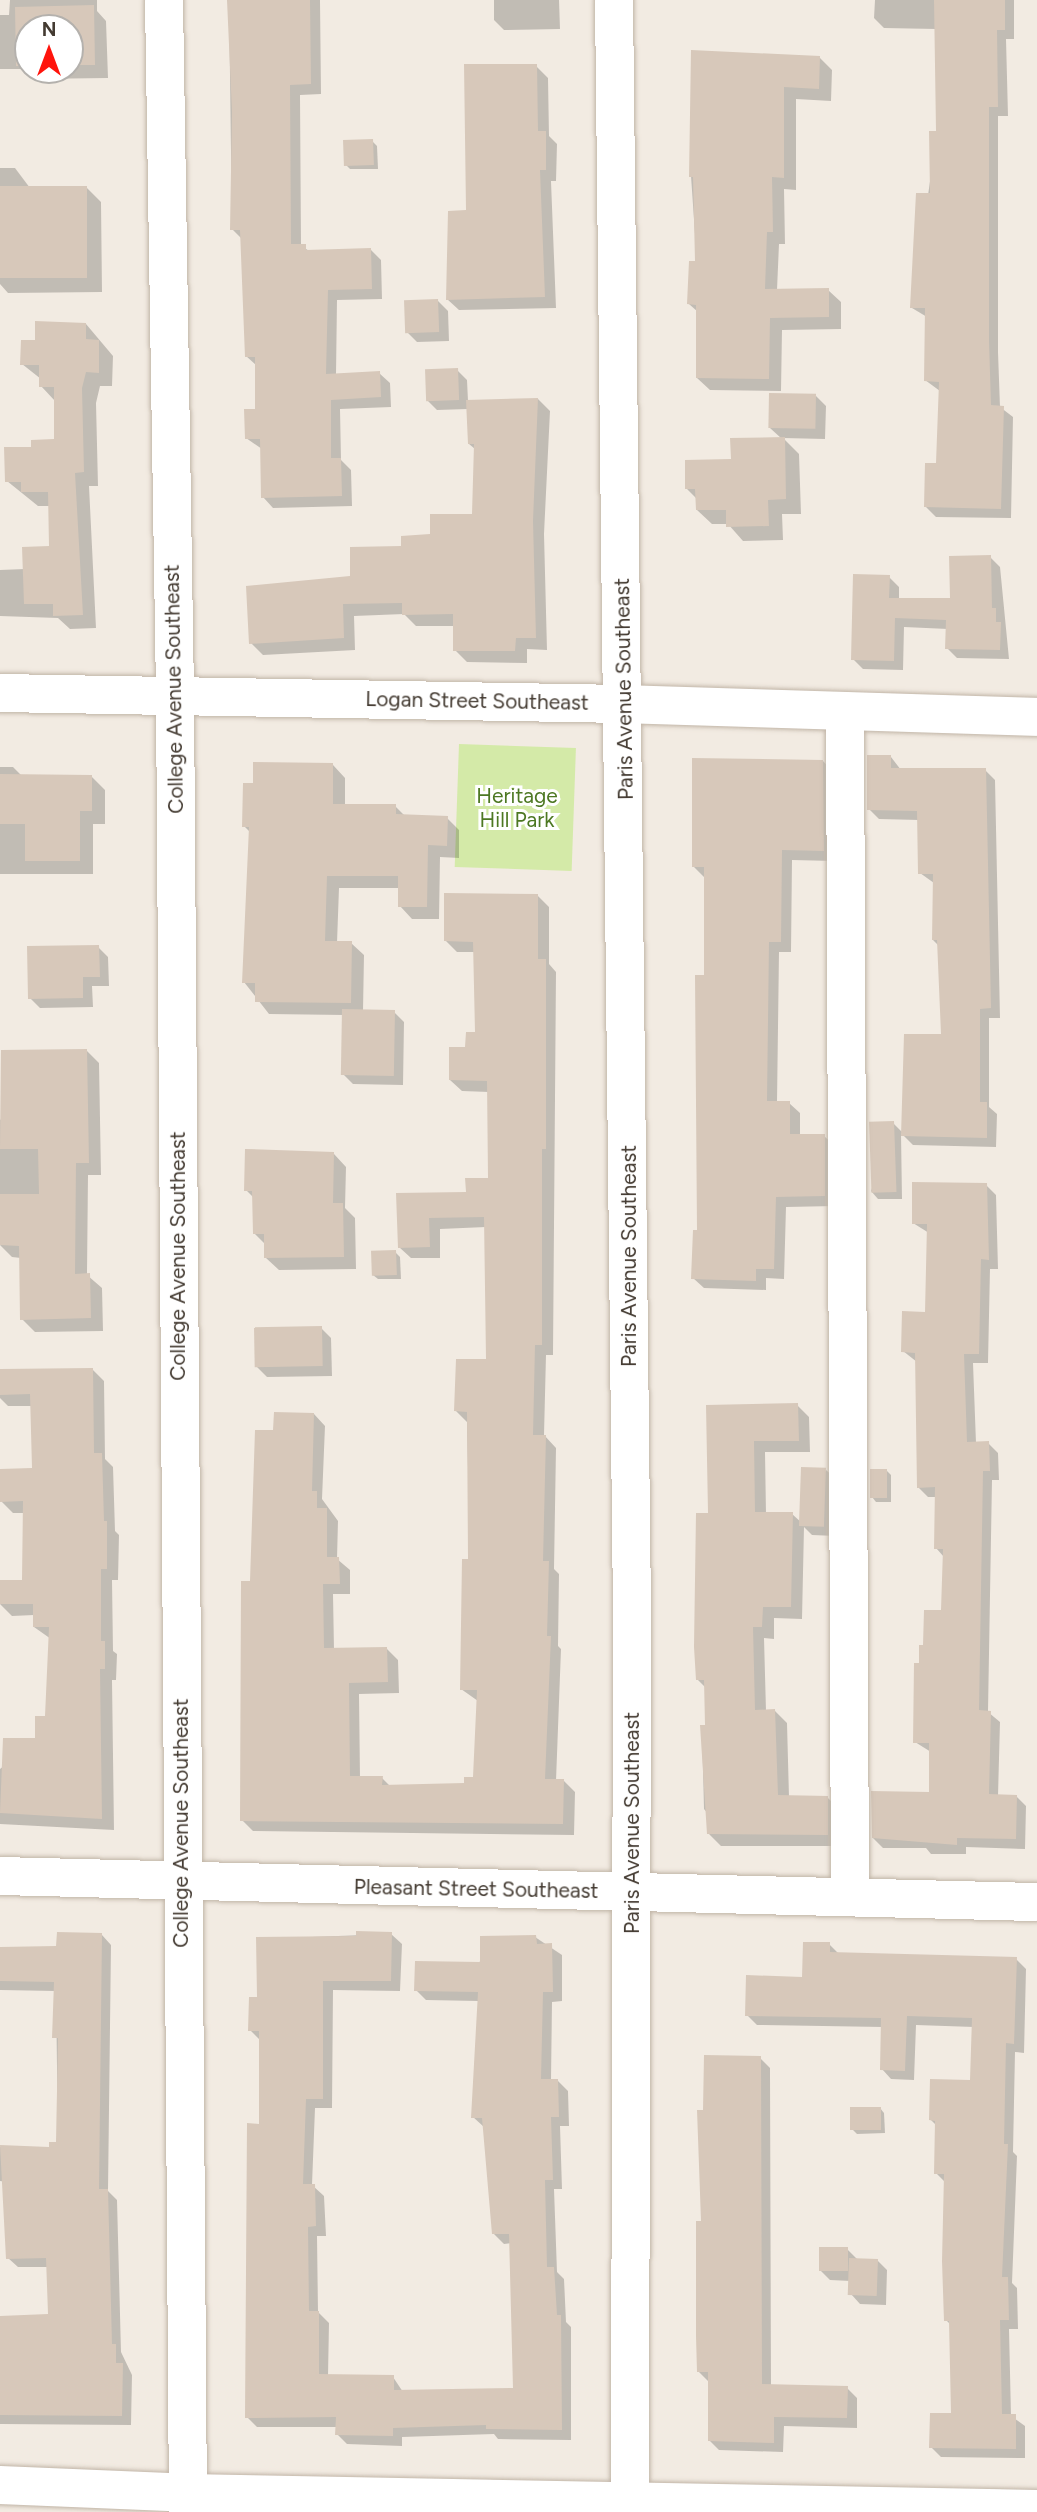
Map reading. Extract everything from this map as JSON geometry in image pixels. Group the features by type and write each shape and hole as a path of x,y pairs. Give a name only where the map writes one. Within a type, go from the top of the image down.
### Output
{"street":[{"name":"College Avenue Southeast","path":"164,0 175,696 181,1883 188,2502"},
{"name":"Paris Avenue Southeast","path":"614,0 624,704 632,1892 630,2505"},
{"name":"Logan Street Southeast","path":"0,693 624,704 1037,717"},
{"path":"845,711 850,1898"},
{"name":"Pleasant Street Southeast","path":"0,1876 181,1883 1037,1902"},
{"path":"0,2485 188,2502 1037,2509"}],"green space":[{"name":"Heritage Hill Park","path":"459,744 576,748 572,871 455,867"}],"building":[{"path":"227,0 310,0 311,84 290,85 291,244 306,244 306,250 371,248 372,289 328,290 326,374 380,371 381,397 331,400 331,458 341,458 342,496 261,498 260,439 245,439 244,409 255,409 255,357 245,357 240,230 230,230 232,112"},
{"path":"934,0 1005,0 1005,30 997,30 998,107 989,107 989,341 991,405 1004,406 1001,509 924,507 925,463 936,463 939,382 924,381 925,308 910,308 916,193 930,193 929,131 936,131"},
{"path":"94,5 95,65 84,65 84,14 15,14 15,7"},
{"path":"691,50 820,56 819,89 784,87 784,178 772,177 773,232 767,232 765,289 829,288 829,317 770,318 769,379 696,378 696,305 687,304 689,261 695,261 693,177 689,177"},
{"path":"464,64 537,64 538,131 546,131 546,170 540,170 545,297 446,300 448,211 466,210"},
{"path":"373,139 374,165 344,166 343,140"},
{"path":"0,186 87,186 87,278 0,278"},
{"path":"438,299 439,332 405,333 404,300"},
{"path":"35,321 86,323 86,339 99,340 99,373 86,372 82,388 84,472 75,473 83,615 53,616 53,604 24,604 22,547 49,546 48,492 21,492 21,482 5,482 4,447 31,447 31,440 54,439 54,387 39,387 39,365 20,365 21,340 35,340"},
{"path":"458,368 459,400 426,401 425,369"},
{"path":"769,393 816,394 815,429 768,428"},
{"path":"538,398 533,521 536,638 516,638 515,651 453,651 453,614 402,615 402,603 343,604 344,638 249,644 246,586 350,576 350,547 401,546 401,536 430,534 430,514 472,514 474,444 468,444 466,400"},
{"path":"785,437 786,499 768,500 769,526 726,527 726,510 696,510 695,489 685,489 685,460 731,459 730,438"},
{"path":"991,555 992,608 996,608 996,622 1001,622 1000,650 945,649 946,620 895,618 894,661 851,660 853,574 890,575 889,598 950,598 949,556"},
{"path":"867,755 891,755 891,768 986,768 991,1008 980,1009 980,1102 987,1102 987,1138 901,1136 904,1034 941,1034 937,940 932,940 933,874 918,874 917,811 867,810"},
{"path":"692,758 823,760 824,851 782,850 781,942 769,942 767,1101 790,1101 790,1134 825,1134 825,1196 776,1197 774,1269 756,1269 756,1281 691,1279 693,1230 697,1230 695,975 704,975 704,867 692,867"},
{"path":"253,762 333,763 333,804 396,804 396,814 448,816 447,846 428,845 427,907 398,907 398,876 327,876 325,941 352,941 351,1003 255,1002 255,983 242,983 249,827 242,827 243,783 253,783"},
{"path":"0,774 92,775 92,811 80,811 80,861 25,861 25,824 0,824"},
{"path":"444,893 538,894 538,959 546,959 546,1149 542,1149 542,1345 535,1345 533,1435 546,1435 543,1561 549,1561 547,1636 551,1636 545,1779 564,1779 563,1824 240,1821 241,1581 250,1581 255,1430 273,1430 274,1412 314,1413 312,1491 317,1491 317,1508 327,1508 327,1557 339,1557 340,1584 323,1584 324,1648 387,1647 388,1682 349,1683 350,1776 383,1776 382,1785 464,1783 464,1777 473,1777 477,1690 460,1690 462,1559 468,1559 467,1412 454,1411 456,1359 486,1359 484,1217 429,1218 430,1247 398,1248 396,1193 466,1192 465,1178 488,1178 487,1081 449,1080 449,1047 465,1047 466,1032 475,1032 473,942 444,941"},
{"path":"99,945 100,977 83,977 83,998 28,999 27,946"},
{"path":"342,1009 395,1010 394,1076 341,1075"},
{"path":"87,1049 89,1163 76,1163 75,1274 90,1273 91,1318 20,1320 19,1246 0,1245 0,1194 39,1194 38,1149 0,1149 1,1050"},
{"path":"894,1121 896,1192 871,1193 869,1122"},
{"path":"245,1149 334,1152 333,1203 343,1203 344,1257 264,1258 264,1234 253,1234 252,1191 244,1191"},
{"path":"912,1182 987,1183 989,1260 981,1259 979,1354 964,1354 967,1442 989,1441 990,1471 983,1471 979,1710 991,1711 989,1794 1017,1795 1016,1839 957,1838 957,1845 872,1838 871,1791 929,1792 929,1743 913,1743 914,1663 919,1663 919,1645 923,1645 924,1610 941,1610 943,1549 934,1549 935,1487 917,1488 915,1353 901,1352 902,1311 925,1312 927,1224 912,1224"},
{"path":"396,1250 397,1275 372,1276 371,1251"},
{"path":"322,1326 323,1366 255,1367 254,1327"},
{"path":"93,1368 94,1453 102,1453 104,1521 107,1521 107,1569 101,1569 101,1641 105,1641 105,1669 100,1669 102,1819 0,1813 3,1738 35,1738 35,1716 45,1716 49,1627 33,1627 33,1604 0,1604 0,1580 22,1580 23,1501 0,1502 0,1469 32,1468 30,1394 0,1395 0,1369"},
{"path":"798,1403 799,1441 754,1441 755,1512 793,1512 791,1607 763,1607 762,1627 753,1627 755,1710 775,1709 778,1795 828,1796 828,1835 707,1834 700,1725 705,1725 704,1680 696,1680 694,1647 696,1513 708,1513 706,1405"},
{"path":"801,1467 826,1468 824,1527 799,1526"},
{"path":"870,1469 887,1469 887,1498 870,1498"},
{"path":"356,1931 392,1932 391,1981 323,1981 323,2099 306,2099 303,2184 315,2184 316,2226 308,2227 309,2311 319,2311 319,2374 394,2375 394,2390 513,2388 509,2234 492,2234 482,2118 471,2118 478,1992 414,1991 415,1961 480,1962 480,1936 536,1935 537,1944 552,1943 553,1992 543,1992 541,2079 558,2079 559,2117 551,2117 553,2180 545,2180 547,2267 554,2267 557,2315 561,2315 562,2430 486,2429 486,2425 393,2428 393,2436 335,2435 336,2417 245,2418 247,2123 259,2124 259,2031 248,2031 249,1997 257,1997 256,1937 356,1936"},
{"path":"57,1932 102,1933 99,2189 108,2189 112,2344 116,2344 116,2363 123,2363 122,2416 0,2415 0,2316 48,2314 46,2258 6,2259 0,2145 49,2147 49,2142 56,2142 58,2038 52,2038 54,1982 0,1981 0,1947 56,1946"},
{"path":"803,1942 830,1942 830,1952 1017,1957 1014,2044 1006,2043 1004,2144 1008,2144 1002,2277 1008,2277 1009,2320 1000,2320 1002,2414 1016,2414 1016,2449 929,2448 930,2413 951,2413 949,2321 944,2321 942,2261 944,2174 934,2174 935,2121 929,2120 930,2079 970,2080 972,2018 907,2016 905,2071 880,2070 881,2018 745,2016 746,1975 802,1977"},
{"path":"704,2055 761,2056 762,2384 848,2386 847,2418 774,2417 774,2443 708,2441 708,2372 697,2372 696,2336 696,2221 701,2221 697,2110 703,2110"},
{"path":"850,2107 881,2107 881,2130 850,2130"},
{"path":"819,2247 848,2247 848,2271 819,2271"},
{"path":"849,2258 878,2259 877,2296 848,2295"}]}
